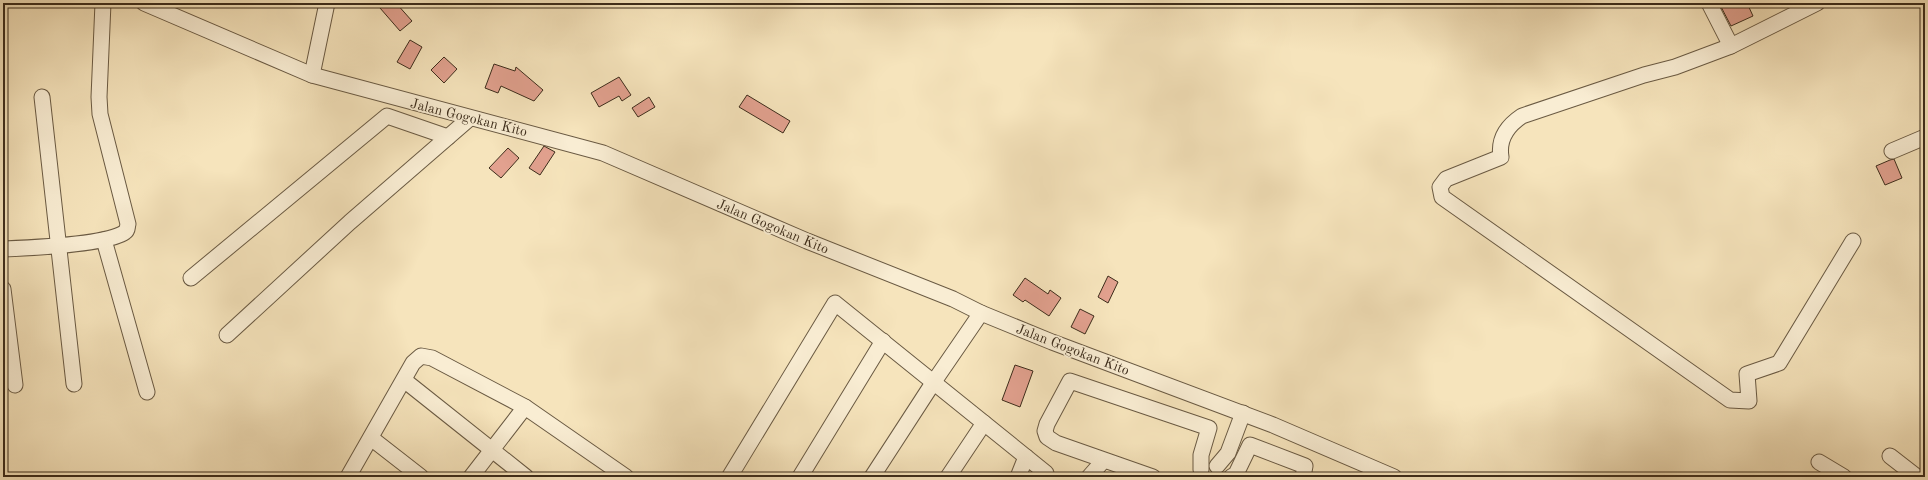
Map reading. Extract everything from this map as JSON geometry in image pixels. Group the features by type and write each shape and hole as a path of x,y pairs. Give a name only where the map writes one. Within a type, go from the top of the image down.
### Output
{"street":[{"path":"3,249 104,240 124,233 127,230 128,224 100,114 99,97 103,3"},
{"name":"Jalan Gogokan Kito","path":"144,3 312,75 603,153 807,241 953,299 981,313 1052,342 1243,413 1334,449 1394,477"},
{"path":"312,75 327,3"},
{"path":"1709,3 1732,46"},
{"path":"1817,3 1732,46 1676,67 1644,75 1522,116 1510,124 1503,136 1500,147 1502,157 1446,179 1440,187 1442,197 1730,400 1749,402 1747,374 1779,363 1853,241"},
{"path":"42,97 74,384"},
{"path":"191,278 387,116 448,137"},
{"path":"227,335 350,222 470,118"},
{"path":"1892,151 1925,137"},
{"path":"104,240 147,392"},
{"path":"3,289 15,385"},
{"path":"730,476 835,303 883,341 932,383 1046,473 1043,477"},
{"path":"872,477 932,383 981,313"},
{"path":"800,477 883,341"},
{"path":"348,477 413,363 421,356 432,358 525,407 608,471 626,477"},
{"path":"404,380 526,477"},
{"path":"1153,477 1103,461 1056,443 1046,434 1047,424 1070,381 1209,428 1201,456 1199,474"},
{"path":"471,477 525,407"},
{"path":"1199,474 1210,465 1222,471 1243,413"},
{"path":"948,477 984,423"},
{"path":"370,438 421,477"},
{"path":"1231,477 1236,474 1250,445 1305,466 1303,477"},
{"path":"1890,456 1917,477"},
{"path":"1018,477 1026,457"},
{"path":"1089,477 1103,461"},
{"path":"1819,462 1844,477"}],"building":[{"path":"386,3 396,3 412,21 400,31 380,8"},
{"path":"1719,3 1747,3 1753,16 1731,26"},
{"path":"410,40 422,47 410,69 397,62"},
{"path":"444,57 457,69 444,83 431,70"},
{"path":"494,64 515,71 516,67 543,90 534,101 501,86 498,93 485,88"},
{"path":"619,77 631,95 622,101 619,96 599,107 591,93"},
{"path":"747,95 790,121 783,133 739,107"},
{"path":"649,97 655,107 638,117 632,108"},
{"path":"544,146 555,152 540,175 529,168"},
{"path":"508,148 519,158 501,178 489,168"},
{"path":"1894,159 1902,178 1885,185 1876,166"},
{"path":"1108,276 1118,282 1108,303 1098,297"},
{"path":"1025,278 1048,294 1050,290 1061,298 1049,316 1025,300 1023,302 1013,295"},
{"path":"1080,309 1094,316 1085,334 1071,327"},
{"path":"1015,365 1033,371 1020,407 1002,400"}]}
